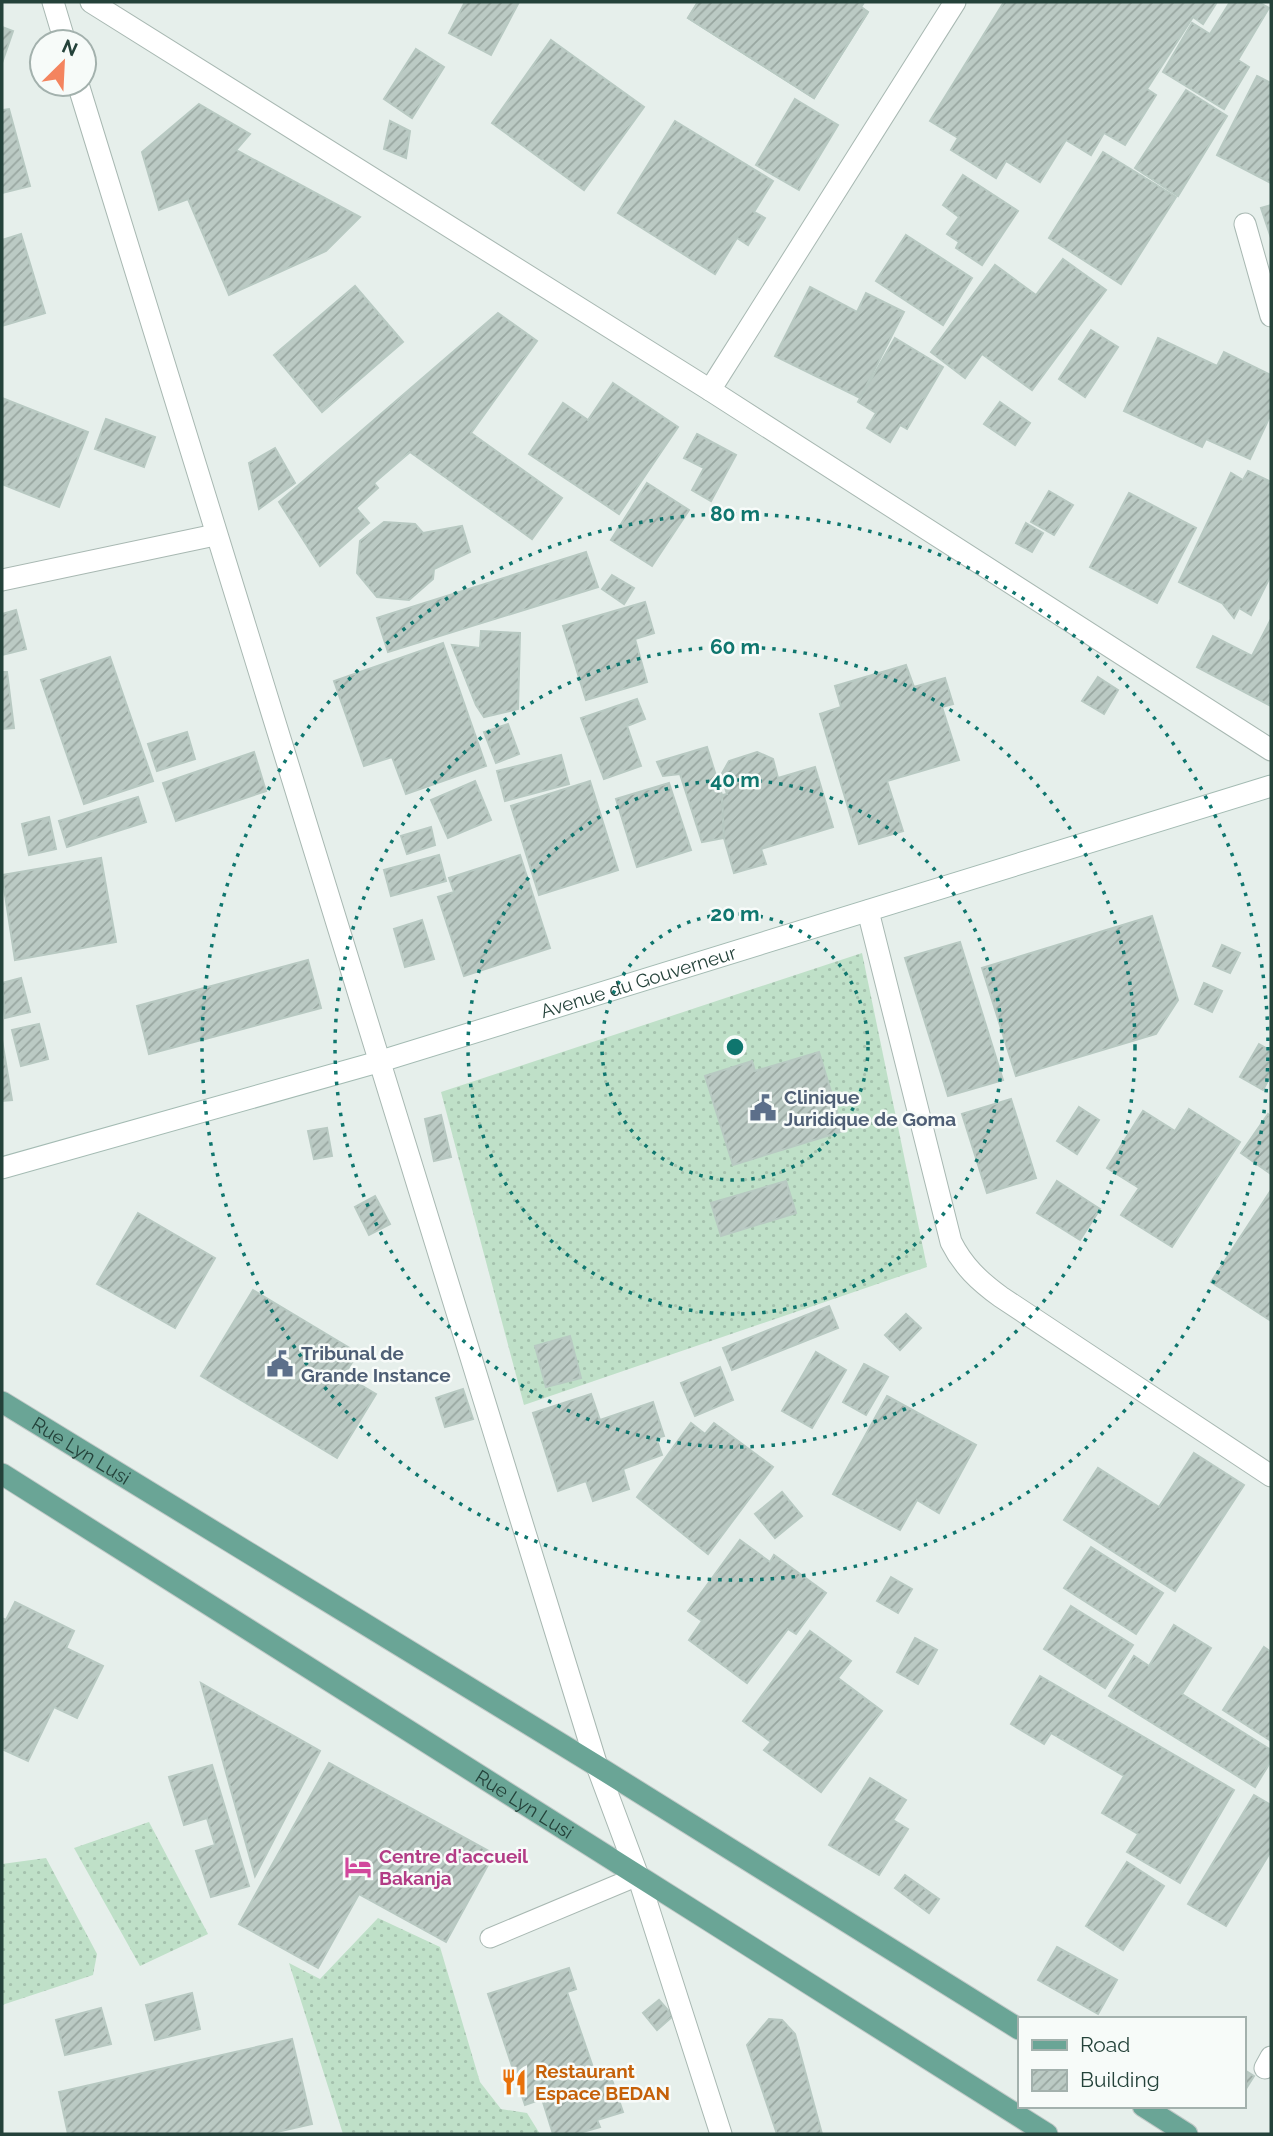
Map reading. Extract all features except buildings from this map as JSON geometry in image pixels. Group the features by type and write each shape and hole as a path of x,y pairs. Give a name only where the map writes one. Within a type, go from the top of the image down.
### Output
{"main road":[{"name":"Rue Lyn Lusi","path":"2,1402 597,1766 1018,2028"},
{"name":"Rue Lyn Lusi","path":"2,1474 1047,2134"},
{"path":"1146,2108 1187,2134"}],"street":[{"path":"53,2 61,28"},
{"path":"709,390 955,2"},
{"path":"98,4 709,390 1271,750"},
{"path":"82,98 597,1766 638,1876 721,2134"},
{"path":"1245,225 1271,316"},
{"path":"2,580 215,535"},
{"name":"Avenue du Gouverneur","path":"2,1168 378,1062 1271,786"},
{"path":"869,911 951,1242 960,1260 977,1280 1001,1297 1271,1476"}],"lane":[{"path":"490,1938 638,1876"}],"green space":[{"path":"862,953 927,1267 524,1405 441,1092"},
{"path":"149,1822 208,1934 140,1966 74,1848"},
{"path":"46,1858 97,1954 93,1975 2,2005 2,1864"},
{"path":"378,1918 440,1947 480,2082 501,2109 527,2113 540,2134 343,2134 289,1963 320,1979"}],"place":[{"name":"Clinique Juridique de Goma","path":"763,1108"},
{"name":"Tribunal de Grande Instance","path":"280,1364"},
{"name":"Centre d'accueil Bakanja","path":"358,1867"},
{"name":"Restaurant Espace BEDAN","path":"514,2082"}]}
